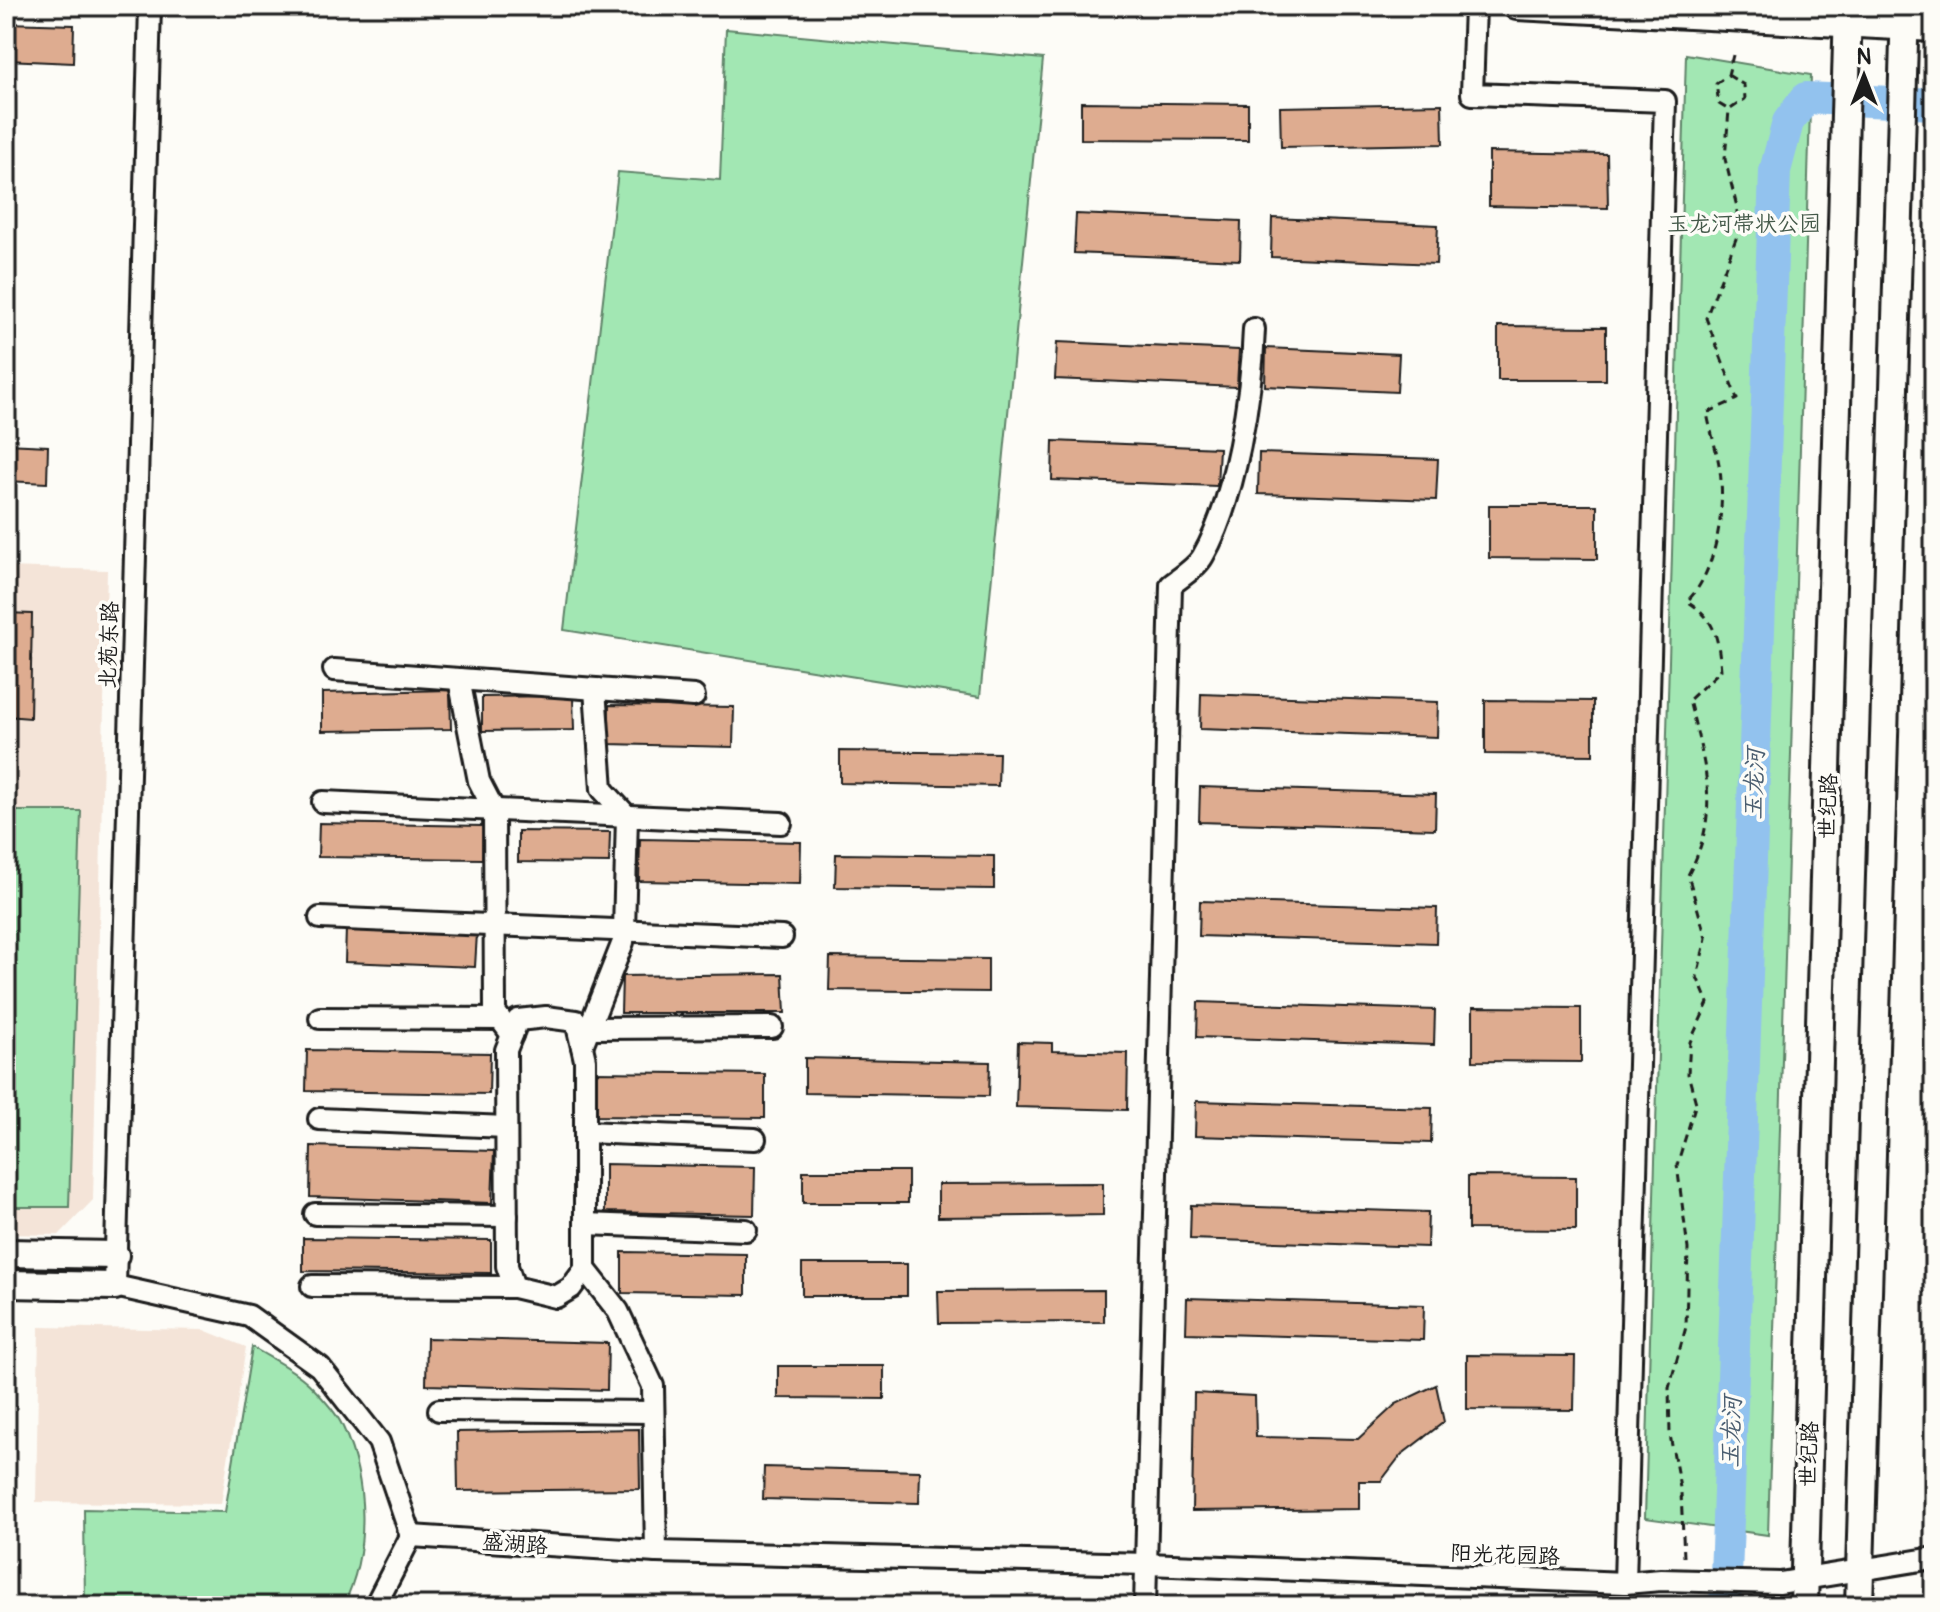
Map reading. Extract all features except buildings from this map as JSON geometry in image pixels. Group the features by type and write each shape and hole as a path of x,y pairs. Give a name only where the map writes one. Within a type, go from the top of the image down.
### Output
{"main road":[{"path":"1517,6 1905,17 1934,28"},
{"name":"世纪路","path":"1804,1606 1793,1580 1849,63 1848,15"},
{"path":"1859,1606 1905,17"},
{"path":"6,1253 115,1255"},
{"path":"6,1284 115,1286"}],"street":[{"name":"北苑东路","path":"115,1286 150,6"},
{"path":"1475,6 1472,94 1665,101 1625,1583"},
{"path":"1145,1606 1171,585 1202,559 1218,521 1238,447 1253,360 1254,329"},
{"path":"334,670 694,696"},
{"path":"459,679 479,781 494,810 495,1012 506,1027 507,1266 514,1287"},
{"path":"312,1286 514,1287 556,1297 571,1288 585,1269 585,1037 623,942 627,816 602,789 595,689"},
{"path":"323,802 781,823"},
{"path":"320,918 782,937"},
{"path":"320,1018 506,1027 518,1020 546,1017 576,1021 585,1037"},
{"path":"585,1037 772,1027"},
{"path":"319,1119 506,1127"},
{"path":"585,1132 755,1139"},
{"path":"315,1214 507,1216"},
{"path":"585,1224 746,1230"},
{"path":"585,1269 618,1311 653,1386 656,1552"},
{"path":"115,1286 249,1316 320,1367 379,1442 411,1536 388,1606"},
{"path":"439,1410 653,1412"},
{"path":"375,1606 411,1536"},
{"name":"盛湖路","path":"411,1536 656,1552 1147,1564"},
{"name":"阳光花园路","path":"1147,1564 1625,1583 1793,1580 1860,1572 1934,1558"}],"path":[{"path":"1729,110 1719,104 1716,84 1728,75 1733,55"},
{"path":"1728,75 1744,85 1745,99 1729,110"},
{"path":"1684,1557 1681,1493 1670,1435 1669,1388 1686,1327 1687,1311 1688,1249 1677,1165 1696,1103 1688,1074 1690,1042 1708,1003 1697,977 1706,938 1688,875 1704,846 1709,813 1707,774 1689,700 1721,670 1718,639 1705,612 1687,601 1696,592 1707,568 1719,522 1721,481 1707,413 1737,399 1706,318 1737,236 1737,207 1725,159 1729,110"}],"shaded area":[{"path":"6,567 107,570 93,1200 59,1235 6,1234"},
{"path":"39,1327 204,1330 246,1347 221,1504 36,1502"}],"green space":[{"path":"726,29 1043,59 980,697 564,630 618,172 720,180"},
{"name":"玉龙河带状公园","path":"1686,54 1811,75 1768,1535 1645,1518"},
{"path":"6,811 81,811 69,1207 6,1207"},
{"path":"252,1347 296,1373 313,1388 337,1416 351,1448 361,1493 361,1540 352,1585 343,1606 85,1606 84,1509 225,1512"}],"waterway":[{"name":"玉龙河","path":"1725,1606 1775,171 1788,122 1806,98 1934,104"}]}
